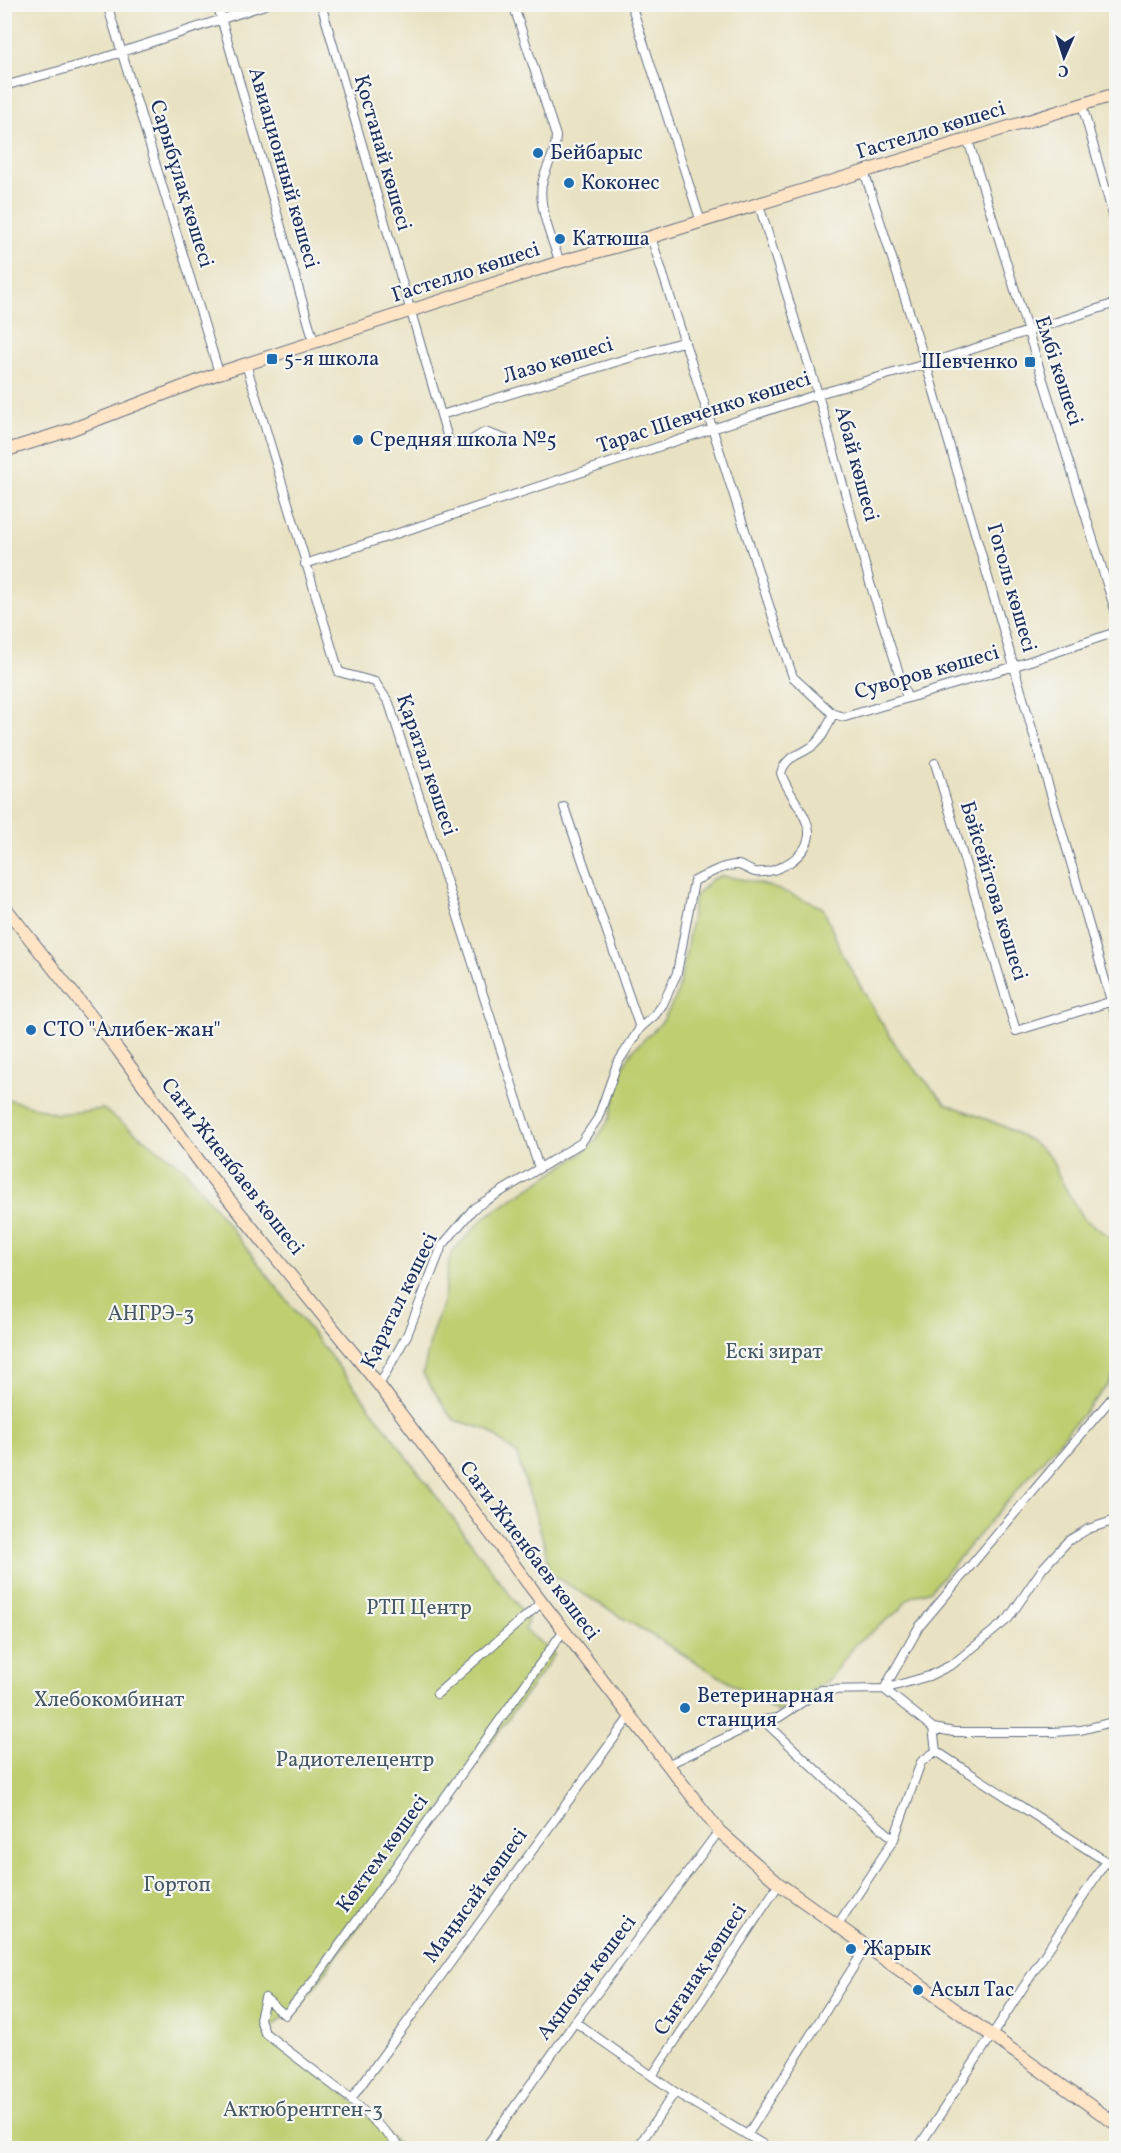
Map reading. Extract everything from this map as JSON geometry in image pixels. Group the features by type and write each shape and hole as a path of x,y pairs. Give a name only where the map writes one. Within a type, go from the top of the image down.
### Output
{"main road":[{"name":"Гастелло көшесі","path":"4,451 70,430 219,373 560,262 759,205 1116,94"},
{"name":"Сағи Жиенбаев көшесі","path":"4,906 118,1050 210,1176 379,1385 542,1602 719,1830 779,1884 1116,2124"}],"street":[{"name":"Сарыбұлақ көшесі","path":"107,4 219,373"},
{"name":"Авиационный көшесі","path":"217,4 314,342"},
{"path":"4,86 91,62 268,4"},
{"name":"Қостанай көшесі","path":"321,4 410,312"},
{"path":"513,4 556,136 554,156 541,191 548,228 560,262"},
{"path":"631,4 701,222"},
{"path":"1082,105 1116,226"},
{"name":"Ембі көшесі","path":"968,140 1116,613"},
{"name":"Гоголь көшесі","path":"864,171 926,364 1114,1001 1116,1018"},
{"name":"Абай көшесі","path":"759,205 818,394 870,583 907,698"},
{"path":"651,237 713,429"},
{"name":"Тарас Шевченко көшесі","path":"305,564 818,394 926,364 1116,303"},
{"path":"410,312 449,442 465,444 485,432 505,439"},
{"name":"Лазо көшесі","path":"441,415 685,341"},
{"name":"Қаратал көшесі","path":"246,364 339,672 375,682 389,703 540,1168"},
{"name":"Суворов көшесі","path":"713,429 793,677 833,714 845,717 1015,666 1116,632"},
{"name":"Қаратал көшесі","path":"379,1385 406,1335 442,1246 474,1208 581,1143 598,1118 617,1064 640,1028 655,1015 663,1004 677,973 694,880 717,870 738,865 755,872 770,871 791,861 804,851 809,841 809,830 781,773 790,757 815,745 824,736 833,714"},
{"name":"Бәйсейітова көшесі","path":"935,763 1016,1031 1114,1001"},
{"path":"564,807 640,1028"},
{"path":"884,1689 919,1627 1116,1393"},
{"path":"669,1764 763,1720 778,1718 821,1690 884,1689 929,1676 952,1664 1008,1619 1043,1568 1068,1541 1089,1529 1116,1520"},
{"path":"437,1694 542,1602"},
{"name":"Көктем көшесі","path":"351,2098 265,2032 260,2019 265,1998 285,2016 316,1978 564,1630"},
{"path":"884,1689 933,1728 954,1732 1081,1730 1116,1721"},
{"name":"Маңысай көшесі","path":"351,2098 631,1715"},
{"path":"763,1720 847,1799 894,1839"},
{"path":"933,1728 936,1751 1116,1868"},
{"path":"837,1926 894,1839 921,1762 936,1751"},
{"name":"Ақшоқы көшесі","path":"485,2148 575,2022 719,1830"},
{"path":"918,2148 1106,1861"},
{"name":"Сығанақ көшесі","path":"652,2076 779,1884"},
{"path":"748,2134 866,1947"},
{"path":"575,2022 675,2092 769,2148"},
{"path":"637,2148 675,2092"},
{"path":"351,2098 402,2148"}],"green space":[{"name":"Ескі зират","path":"720,876 746,880 773,888 823,908 842,953 901,1053 945,1103 1003,1126 1029,1140 1050,1156 1082,1217 1116,1242 1116,1371 1107,1386 931,1590 910,1598 901,1609 856,1644 829,1680 778,1712 549,1573 544,1542 517,1455 488,1430 455,1420 423,1374 432,1333 443,1302 449,1260 453,1251 485,1217 584,1152 598,1137 610,1118 623,1067 632,1051 662,1022 677,995 695,896 711,880"},
{"path":"4,1098 57,1114 103,1109 184,1168 366,1402 528,1619 525,1630 555,1654 305,2000 266,2032 351,2099 402,2148 5,2148"}],"place":[{"name":"Бейбарыс","path":"538,153"},
{"name":"Коконес","path":"569,183"},
{"name":"Катюша","path":"560,239"},
{"name":"5-я школа","path":"272,359"},
{"name":"Шевченко","path":"1030,362"},
{"name":"Средняя школа №5","path":"358,440"},
{"name":"СТО \"Алибек-жан\"","path":"31,1030"},
{"name":"Ветеринарная станция","path":"685,1708"},
{"name":"Жарык","path":"851,1949"},
{"name":"Асыл Тас","path":"918,1990"}],"park label":[{"name":"АНГРЭ-3","path":"151,1314"},
{"name":"РТП Центр","path":"419,1608"},
{"name":"Хлебокомбинат","path":"109,1700"},
{"name":"Радиотелецентр","path":"355,1760"},
{"name":"Гортоп","path":"177,1885"},
{"name":"Актюбрентген-3","path":"303,2110"}]}
